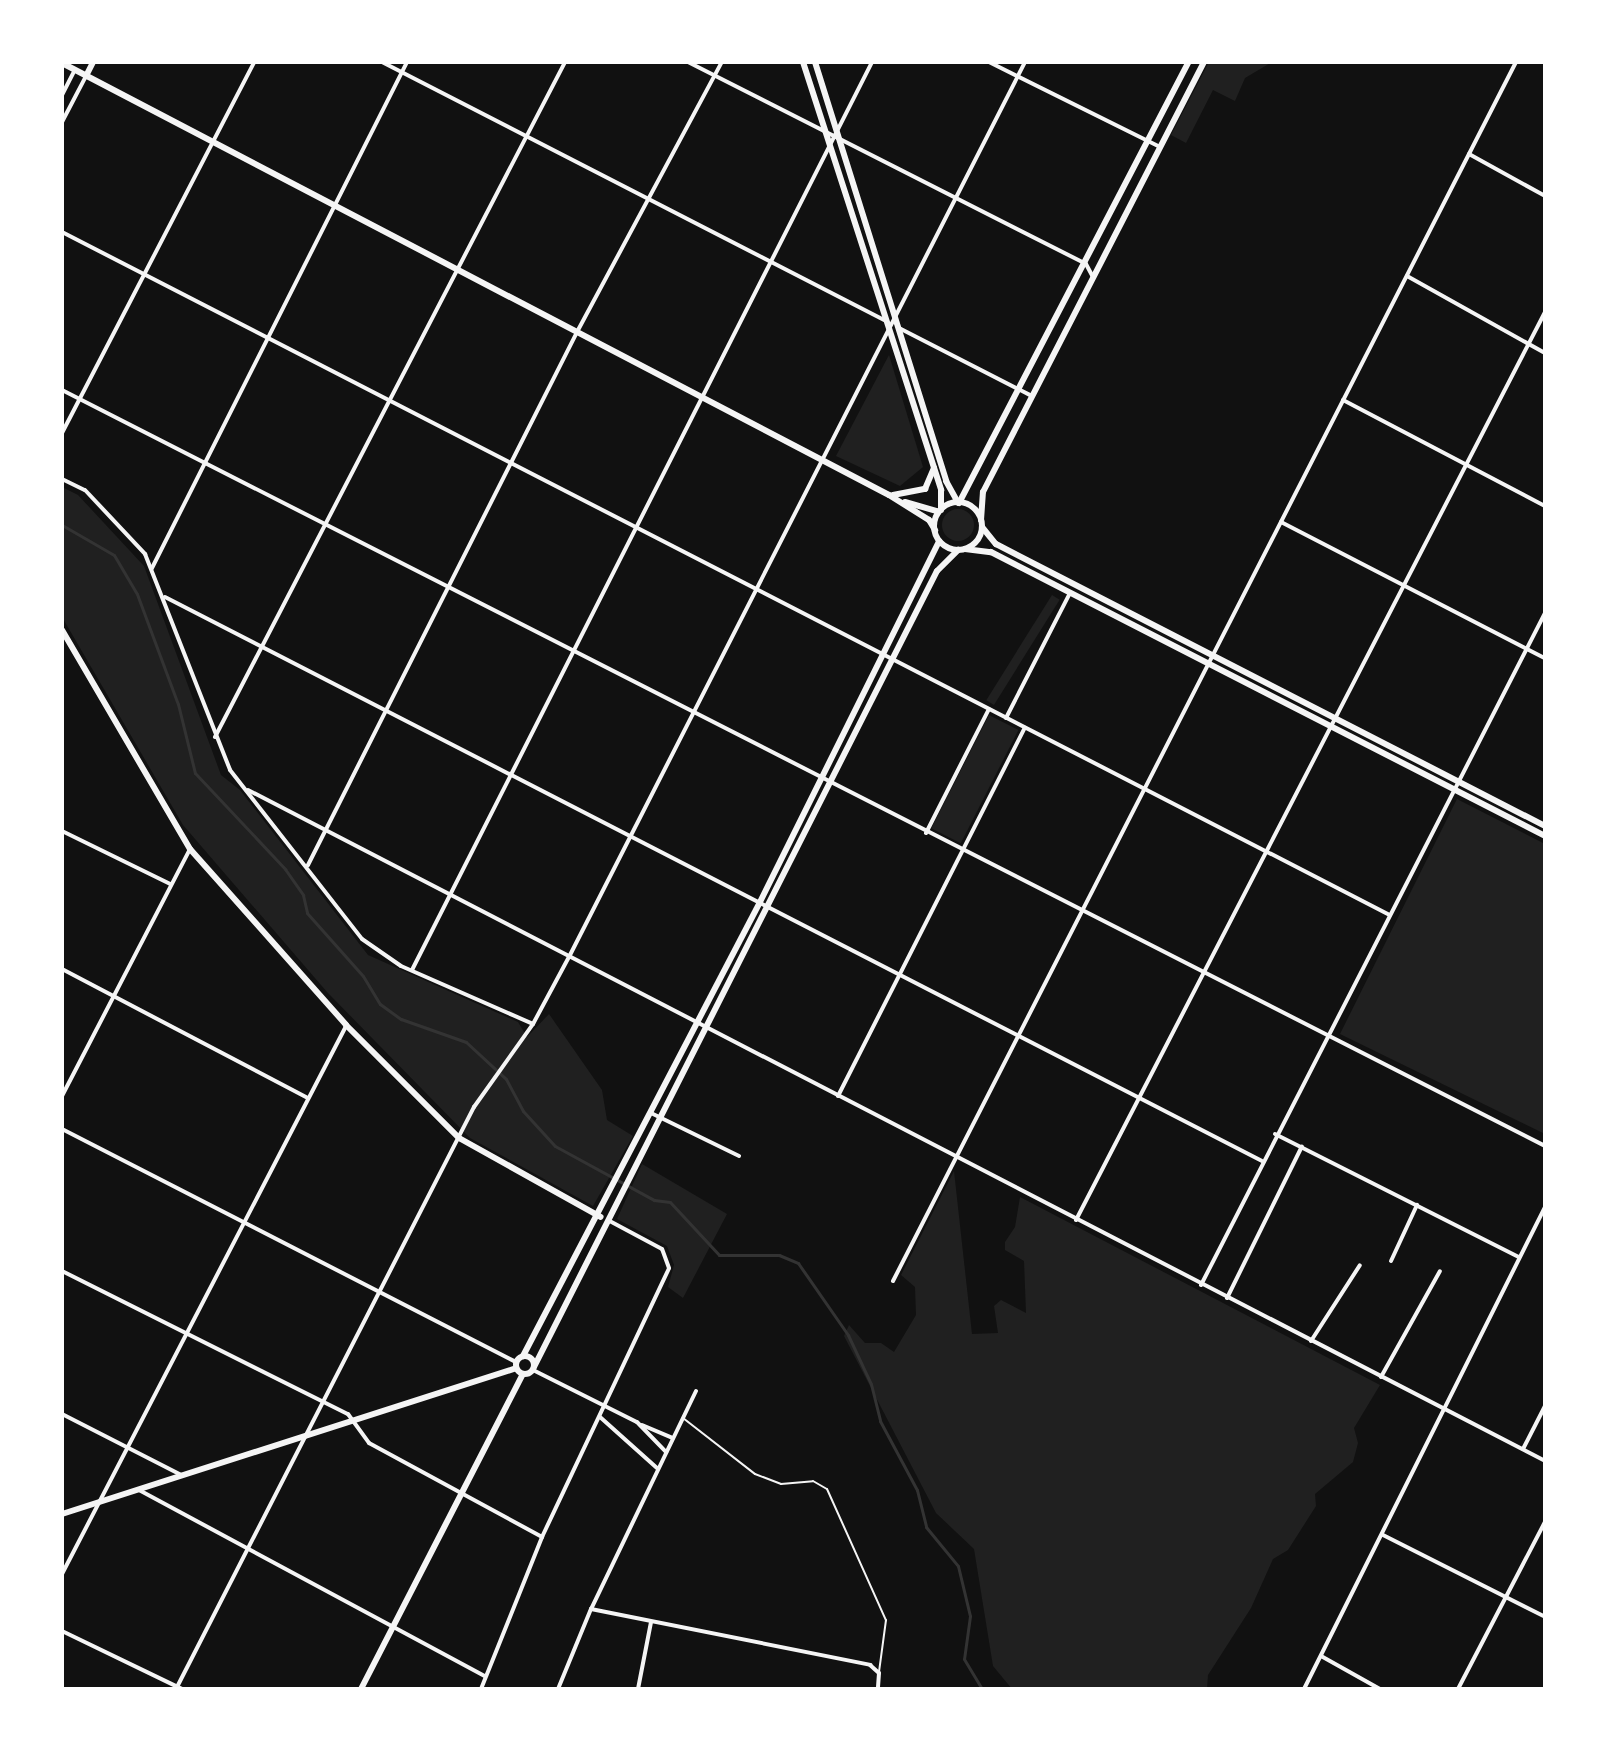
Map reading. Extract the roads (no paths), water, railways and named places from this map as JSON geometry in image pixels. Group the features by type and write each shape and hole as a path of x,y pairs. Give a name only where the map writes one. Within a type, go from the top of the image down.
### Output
{"main road":[{"path":"75,70 79,62"},
{"path":"86,76 93,62"},
{"path":"803,62 934,468 940,511 935,530"},
{"path":"815,62 946,481 959,503 975,510 996,544 1545,826"},
{"path":"889,495 940,511 959,503 1021,390 1189,62"},
{"path":"62,1514 305,1438 516,1365 829,784 937,571 977,540 981,523 980,499 1204,62"},
{"path":"62,63 889,495 929,520 939,541 820,779 705,1028 534,1368 523,1374 361,1689"},
{"path":"889,495 925,489 934,468"},
{"path":"939,541 962,549 985,549 1545,836"},
{"path":"62,630 190,849 346,1025 459,1138 608,1220"},
{"path":"523,1356 531,1359 534,1368"},
{"path":"516,1365 523,1374"}],"street":[{"path":"62,433 254,62"},
{"path":"382,62 1032,396"},
{"path":"152,568 268,339 331,206 407,62"},
{"path":"215,737 565,62"},
{"path":"688,62 1086,264 1093,278"},
{"path":"308,865 451,590 577,332 651,200 722,62"},
{"path":"412,970 637,528 699,396 837,137 872,62"},
{"path":"989,62 1160,147"},
{"path":"62,1631 179,1688 378,1291 459,1138 494,1079 533,1024 632,837 959,200 1025,62"},
{"path":"893,1281 1516,62"},
{"path":"62,95 75,70"},
{"path":"62,122 86,76"},
{"path":"1469,154 1545,196"},
{"path":"62,232 1390,915"},
{"path":"1407,276 1545,353"},
{"path":"1076,1220 1269,853 1545,312"},
{"path":"62,390 962,852 1545,1146"},
{"path":"1343,400 1545,506"},
{"path":"62,479 95,501 152,568 217,743 248,790 377,954 533,1024"},
{"path":"1281,522 1545,658"},
{"path":"1006,718 1070,593"},
{"path":"165,597 1262,1161"},
{"path":"1201,1285 1275,1134 1545,613"},
{"path":"926,833 989,709"},
{"path":"838,1096 1025,728"},
{"path":"248,790 1545,1461"},
{"path":"62,831 170,884"},
{"path":"62,1096 190,849"},
{"path":"62,969 306,1097"},
{"path":"62,1574 306,1097 346,1025"},
{"path":"651,1113 739,1156"},
{"path":"62,1129 516,1365"},
{"path":"1275,1134 1519,1257"},
{"path":"1227,1298 1302,1146"},
{"path":"1391,1261 1417,1205"},
{"path":"1304,1689 1446,1411 1545,1207"},
{"path":"481,1689 542,1537 671,1262 662,1249 608,1220"},
{"path":"1311,1341 1360,1265"},
{"path":"62,1271 355,1421 369,1443 542,1537"},
{"path":"1381,1377 1440,1271"},
{"path":"534,1368 641,1425 672,1438"},
{"path":"558,1689 591,1609 696,1391"},
{"path":"1523,1449 1545,1406"},
{"path":"62,1414 184,1476"},
{"path":"600,1417 657,1468"},
{"path":"641,1425 666,1452"},
{"path":"139,1490 249,1553 486,1676"},
{"path":"1458,1689 1545,1522"},
{"path":"1383,1535 1545,1617"},
{"path":"591,1609 870,1665 879,1673 878,1689"},
{"path":"638,1689 651,1622"},
{"path":"1321,1656 1380,1689"}],"lane":[{"path":"683,1418 755,1474 781,1484 813,1481 827,1489 886,1620 879,1673"}],"waterway":[{"path":"62,525 114,555 137,594 178,704 195,773 285,869 303,895 307,913 363,976 380,1004 401,1019 466,1042 506,1079 523,1111 555,1146 654,1200 670,1202 719,1255 779,1255 798,1263 848,1335 871,1384 880,1421 917,1490 926,1527 958,1566 970,1616 964,1659 982,1689"}]}
